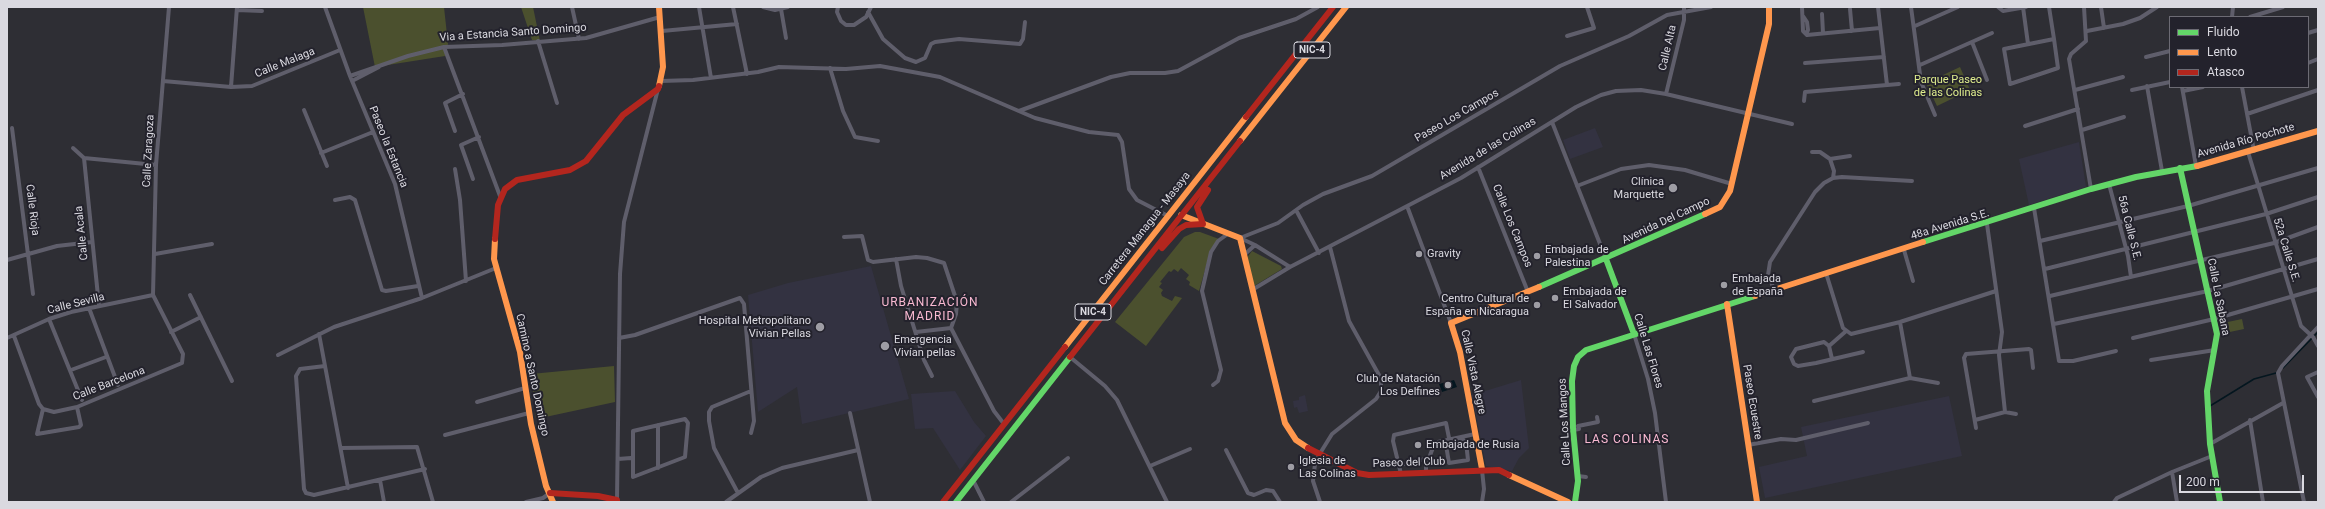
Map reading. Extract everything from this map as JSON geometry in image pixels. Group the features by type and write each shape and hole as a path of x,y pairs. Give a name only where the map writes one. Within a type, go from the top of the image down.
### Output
{"main road":[{"path":"500,196 509,185 517,180 570,170 586,161 623,115 658,89 661,81 663,52 659,7"},
{"name":"Carretera Managua - Masaya","path":"943,502 1333,7"},
{"name":"Carretera Managua - Masaya","path":"956,502 1346,7"},
{"name":"Avenida Del Campo","path":"1451,323 1606,259 1714,211 1725,202 1732,184 1769,24 1769,7"},
{"name":"Avenida Río Pochote","path":"2180,168 2196,166 2318,131"},
{"path":"1181,215 1181,207 1214,163 1219,152"},
{"path":"1203,224 1197,207 1226,165 1232,152"},
{"name":"48a Avenida S.E.","path":"1726,304 1987,224 2091,189 2162,171 2180,168"},
{"name":"Calle La Sabana","path":"2180,168 2217,334 2207,390 2210,444 2220,502"},
{"name":"Camino a Santo Domingo","path":"500,196 495,219 494,238 496,268 520,352 529,413 546,486 553,502"},
{"path":"1139,254 1148,247 1173,216 1181,215 1240,238"},
{"path":"1142,265 1157,253 1179,228 1186,225 1203,224"},
{"name":"Paseo del Club","path":"1240,238 1284,423 1296,440 1319,455 1356,473 1369,475 1401,474 1482,469 1509,474 1568,502"},
{"name":"Calle Las Flores","path":"1606,259 1634,334"},
{"name":"Calle Los Mangos","path":"1575,502 1578,476 1573,430 1572,381 1574,366 1578,357 1586,350 1597,345 1726,304"},
{"name":"Paseo Ecuestre","path":"1726,304 1757,502"},
{"name":"Calle Vista Alegre","path":"1451,323 1460,352 1482,469"},
{"path":"550,493 617,501"}],"street":[{"name":"Calle Zaragoza","path":"153,295 156,165 169,7"},
{"name":"Paseo la Estancia","path":"325,7 350,76 399,198 418,286 422,298"},
{"path":"572,7 579,39"},
{"path":"699,7 711,78"},
{"path":"733,7 747,74"},
{"path":"763,7 766,9 781,9 788,7"},
{"path":"838,7 837,12 841,21 846,24 854,25 866,17 871,7"},
{"path":"1019,111 1111,77 1130,73 1165,73 1178,71 1239,38 1296,19 1318,7"},
{"path":"1567,36 1594,28 1587,7"},
{"name":"Paseo Los Campos","path":"1240,238 1278,223 1323,194 1372,176 1560,66 1629,36 1667,15 1684,9 1711,7"},
{"path":"1802,7 1803,31 1806,34 1880,28"},
{"path":"1878,7 1887,85"},
{"path":"1911,7 1915,26 1921,82 1935,115"},
{"path":"1915,26 1958,7"},
{"path":"1998,7 2003,11 2024,7 2028,44"},
{"path":"2049,7 2054,39 2058,68 2011,85 2004,49 2054,39"},
{"path":"2084,7 2087,31 2086,41 2070,56 2091,189"},
{"path":"2101,7 2104,28"},
{"path":"2087,31 2140,18 2157,7"},
{"path":"2253,16 2283,7"},
{"path":"231,87 237,8 262,11"},
{"path":"781,9 786,38"},
{"name":"Calle Alta","path":"1666,94 1684,9"},
{"path":"1850,9 1852,31"},
{"path":"868,12 884,39 905,58 916,62 925,58 931,44 948,40 959,39 1020,44 1024,39 1025,22"},
{"path":"1822,14 1823,33"},
{"name":"Via a Estancia Santo Domingo","path":"350,76 381,65 444,47 502,45 579,39 660,17"},
{"path":"662,32 737,24"},
{"path":"1920,65 1992,33"},
{"path":"538,42 557,103"},
{"path":"1972,42 1988,80"},
{"path":"444,47 463,94 500,196"},
{"name":"Calle Malaga","path":"163,81 231,87 252,86 340,50"},
{"path":"2146,57 2169,51"},
{"path":"1805,63 1884,57"},
{"name":"Via a Estancia Santo Domingo","path":"352,81 367,75 381,65"},
{"path":"661,81 747,74 779,67 846,69 880,66 915,71 940,77 1019,111 1067,127 1118,135 1122,142 1129,189 1137,200 1168,216"},
{"path":"830,68 843,111 855,137 878,141"},
{"path":"2075,90 2123,77"},
{"path":"2132,90 2169,82"},
{"path":"1804,101 1805,92 1899,84"},
{"path":"2148,86 2162,171"},
{"path":"2192,88 2182,89 2196,166"},
{"name":"52a Calle S.E.","path":"2242,88 2251,151 2258,187 2274,243 2301,326 2311,335 2318,346"},
{"path":"617,501 618,338 620,274 624,222 658,89"},
{"name":"Avenida de las Colinas","path":"1252,290 1290,267 1319,253 1478,167 1576,107 1609,93 1640,90 1666,94 1792,124"},
{"path":"2247,114 2318,90"},
{"path":"455,131 445,103 463,94"},
{"path":"2025,126 2078,109"},
{"path":"304,110 327,166"},
{"path":"2082,130 2124,117"},
{"name":"Calle Las Flores","path":"1552,122 1606,259"},
{"name":"Calle Rioja","path":"12,128 33,294"},
{"path":"321,153 373,132"},
{"path":"473,179 461,145 479,137"},
{"path":"73,148 84,158 156,165"},
{"path":"1812,152 1820,152 1830,159 1834,171 1833,178"},
{"path":"1830,159 1850,156"},
{"name":"Calle Acala","path":"84,158 99,306"},
{"path":"1578,186 1621,169 1649,165 1685,170 1732,184"},
{"name":"Calle Los Campos","path":"1478,167 1528,292"},
{"path":"2040,241 2188,206 2258,187 2318,168"},
{"path":"454,169 460,200 466,281"},
{"path":"1774,289 1768,275 1770,262 1815,192 1833,178 1842,177 1912,181"},
{"name":"56a Calle S.E.","path":"2109,184 2126,249 2131,276"},
{"path":"2045,268 2266,214 2318,196"},
{"path":"335,200 350,197 355,200 382,290 386,291 418,286"},
{"name":"Calle Vista Alegre","path":"1406,206 1451,323"},
{"path":"2034,208 2050,296 2059,361 2073,361 2116,351"},
{"path":"1296,210 1319,253"},
{"path":"1987,224 2002,332 1999,351 2005,412"},
{"path":"2050,296 2131,276 2201,262 2274,243 2318,228"},
{"path":"1213,385 1218,381 1221,370 1202,291 1211,252 1218,241 1229,233"},
{"path":"844,236 862,236 868,260 927,258 944,263 957,302 956,314 951,328 994,411 1004,424"},
{"path":"1240,238 1255,245 1290,267"},
{"path":"7,260 57,246 92,242"},
{"path":"155,254 212,244"},
{"path":"1244,255 1255,245"},
{"path":"1320,502 1313,481 1315,464 1319,455 1332,434 1376,399 1381,392 1379,375 1349,322 1330,247"},
{"path":"1904,250 1913,281"},
{"path":"2054,324 2208,291 2318,259"},
{"path":"896,260 901,286 924,360 932,376"},
{"path":"278,355 319,334 374,312 422,298 496,268"},
{"path":"1826,273 1845,332"},
{"path":"2133,338 2214,319 2318,289"},
{"path":"1845,332 1856,334 1900,322 1996,291"},
{"name":"Calle Sevilla","path":"7,338 49,319 89,308 153,295"},
{"name":"Calle Barcelona","path":"43,409 54,412 77,407 179,366 182,363 183,354 153,295"},
{"path":"190,295 232,381"},
{"path":"618,338 635,335 740,298 744,304 754,421 751,433"},
{"path":"89,308 106,357 118,385"},
{"path":"171,332 201,317"},
{"path":"49,319 82,400"},
{"path":"1900,322 1910,378"},
{"path":"2304,502 2278,377 2279,370 2318,327"},
{"path":"916,332 951,328"},
{"path":"1829,346 1845,332"},
{"path":"319,334 348,488"},
{"name":"Calle Las Flores","path":"1634,334 1648,379 1655,413 1666,502"},
{"path":"14,336 39,404 43,409 37,434 79,427 81,425 77,407"},
{"path":"1832,359 1829,346 1826,342 1796,349 1792,353 1792,361 1798,366 1832,359 1863,352"},
{"path":"1976,428 1964,358 1969,353 2031,350 2033,368"},
{"path":"2151,360 2215,350"},
{"path":"71,370 106,357"},
{"path":"1070,357 1105,386 1117,400 1168,502"},
{"path":"324,366 300,370 296,376 304,489 306,493 314,495 425,469"},
{"path":"2318,372 2307,377 2318,397"},
{"path":"1814,401 1910,378 1938,383"},
{"path":"477,402 525,388"},
{"path":"738,493 714,448 709,421 709,412 712,407 751,391"},
{"path":"2210,444 2250,420 2283,403"},
{"path":"1975,420 2005,412 2016,414"},
{"path":"445,434 529,413"},
{"path":"850,413 870,502"},
{"path":"1573,430 1579,429 1578,426 1598,422 1597,417"},
{"path":"684,419 688,423 686,456 634,477 631,475 633,431 658,425 684,419"},
{"path":"2250,420 2263,502"},
{"path":"1401,474 1393,440 1394,435 1446,423 1450,441"},
{"path":"1748,445 1781,439 1796,440 1868,423"},
{"path":"658,425 658,468"},
{"path":"1400,465 1426,459 1430,456 1434,445 1476,434"},
{"path":"1450,441 1465,441 1468,460 1449,463 1445,447 1450,441"},
{"path":"340,448 413,446 419,450 425,469 432,502"},
{"path":"726,502 761,477 790,464 858,450"},
{"path":"1150,466 1190,450"},
{"path":"1226,450 1248,493 1254,495 1266,490 1273,491 1280,502"},
{"path":"2114,502 2117,498 2172,472 2212,456"},
{"path":"618,459 631,458"},
{"path":"1011,502 1068,458"},
{"path":"1426,459 1426,472"},
{"name":"Calle Vista Alegre","path":"1482,469 1484,489 1482,502"},
{"path":"2172,472 2177,502"},
{"path":"1578,476 1586,477"},
{"path":"380,480 384,502"},
{"path":"973,480 984,502"},
{"path":"526,502 543,498 550,493"}],"shaded area":[{"path":"1595,128 1603,147 1570,159 1563,140"},
{"path":"2079,142 2086,187 2029,205 2019,159"},
{"name":"Hospital Metropolitano Vivian Pellas","path":"871,266 909,399 802,424 797,387 758,412 748,295 788,283"},
{"name":"Club de Natación Los Delfines","path":"1454,380 1457,387 1442,392 1439,384"},
{"path":"1521,380 1529,448 1519,458 1512,471 1486,466 1472,395"},
{"path":"955,391 974,422 986,436 960,470 933,428 915,429 911,394"},
{"path":"1305,395 1308,411 1299,413 1297,407 1294,408 1293,401 1299,400 1299,397"},
{"path":"1949,396 1962,456 1765,498 1759,467 1807,456 1801,427"}],"green space":[{"path":"363,7 444,7 448,44 445,56 375,67"},
{"path":"521,7 533,7 540,41 532,40"},
{"name":"Parque Paseo de las Colinas","path":"1960,67 1970,90 1937,106 1926,83"},
{"path":"1195,232 1200,232 1219,239 1211,249 1199,291 1189,285 1190,282 1186,279 1189,275 1181,268 1178,272 1174,269 1171,272 1169,271 1160,282 1162,283 1159,287 1163,290 1161,293 1162,296 1172,301 1175,296 1182,298 1146,346 1115,322 1184,237"},
{"path":"1252,251 1281,266 1282,269 1254,286 1246,259"},
{"path":"2242,319 2244,329 2225,333 2223,323"},
{"path":"614,366 615,402 536,419 531,374"}],"waterway":[{"path":"2283,368 2318,332"},
{"path":"2210,406 2254,379 2276,373"}],"traffic: fast":[{"path":"1923,242 2091,189 2136,177 2197,166"},
{"path":"2180,168 2217,334 2207,391 2210,444 2220,502"},
{"path":"1539,287 1705,214"},
{"path":"1606,259 1634,334"},
{"path":"1575,502 1578,481 1573,429 1572,381 1574,366 1578,357 1586,350 1755,296"},
{"path":"956,502 1070,357"}],"traffic: slow":[{"path":"659,7 663,67 659,86"},
{"path":"1240,141 1346,7"},
{"path":"1705,214 1720,207 1730,191 1769,24 1769,7"},
{"path":"1065,347 1246,117"},
{"path":"2197,166 2318,131"},
{"path":"1181,215 1240,238 1285,423 1296,440 1308,448"},
{"path":"495,239 494,259 520,352 531,424 546,486 553,502"},
{"path":"1755,296 1923,242"},
{"path":"1482,469 1460,352 1451,323 1539,287"},
{"path":"1727,304 1757,502"},
{"path":"1509,475 1568,502"}],"traffic: jam":[{"path":"1246,117 1333,7"},
{"path":"495,239 498,205 505,189 517,180 570,170 586,161 623,115 658,89 659,86"},
{"path":"1070,357 1240,141"},
{"path":"1162,248 1179,229 1186,225 1203,224 1197,207 1208,190"},
{"path":"943,502 1065,347"},
{"path":"1308,448 1357,473 1369,475 1499,470 1509,475"},
{"path":"550,493 598,496 617,500 617,502"}],"place":[{"name":"Clínica Marquette","path":"1673,188"},
{"name":"Gravity","path":"1419,254"},
{"name":"Embajada de Palestina","path":"1537,256"},
{"name":"Embajada de España","path":"1724,285"},
{"name":"Embajada de El Salvador","path":"1555,298"},
{"name":"Centro Cultural de España en Nicaragua","path":"1537,305"},
{"name":"Hospital Metropolitano Vivian Pellas","path":"820,327"},
{"name":"Emergencia Vivían pellas","path":"885,346"},
{"name":"Club de Natación Los Delfines","path":"1448,385"},
{"name":"Embajada de Rusia","path":"1418,445"},
{"name":"Iglesia de Las Colinas","path":"1291,467"}],"district":[{"name":"URBANIZACIÓN MADRID","path":"930,310"},
{"name":"LAS COLINAS","path":"1627,440"}]}
